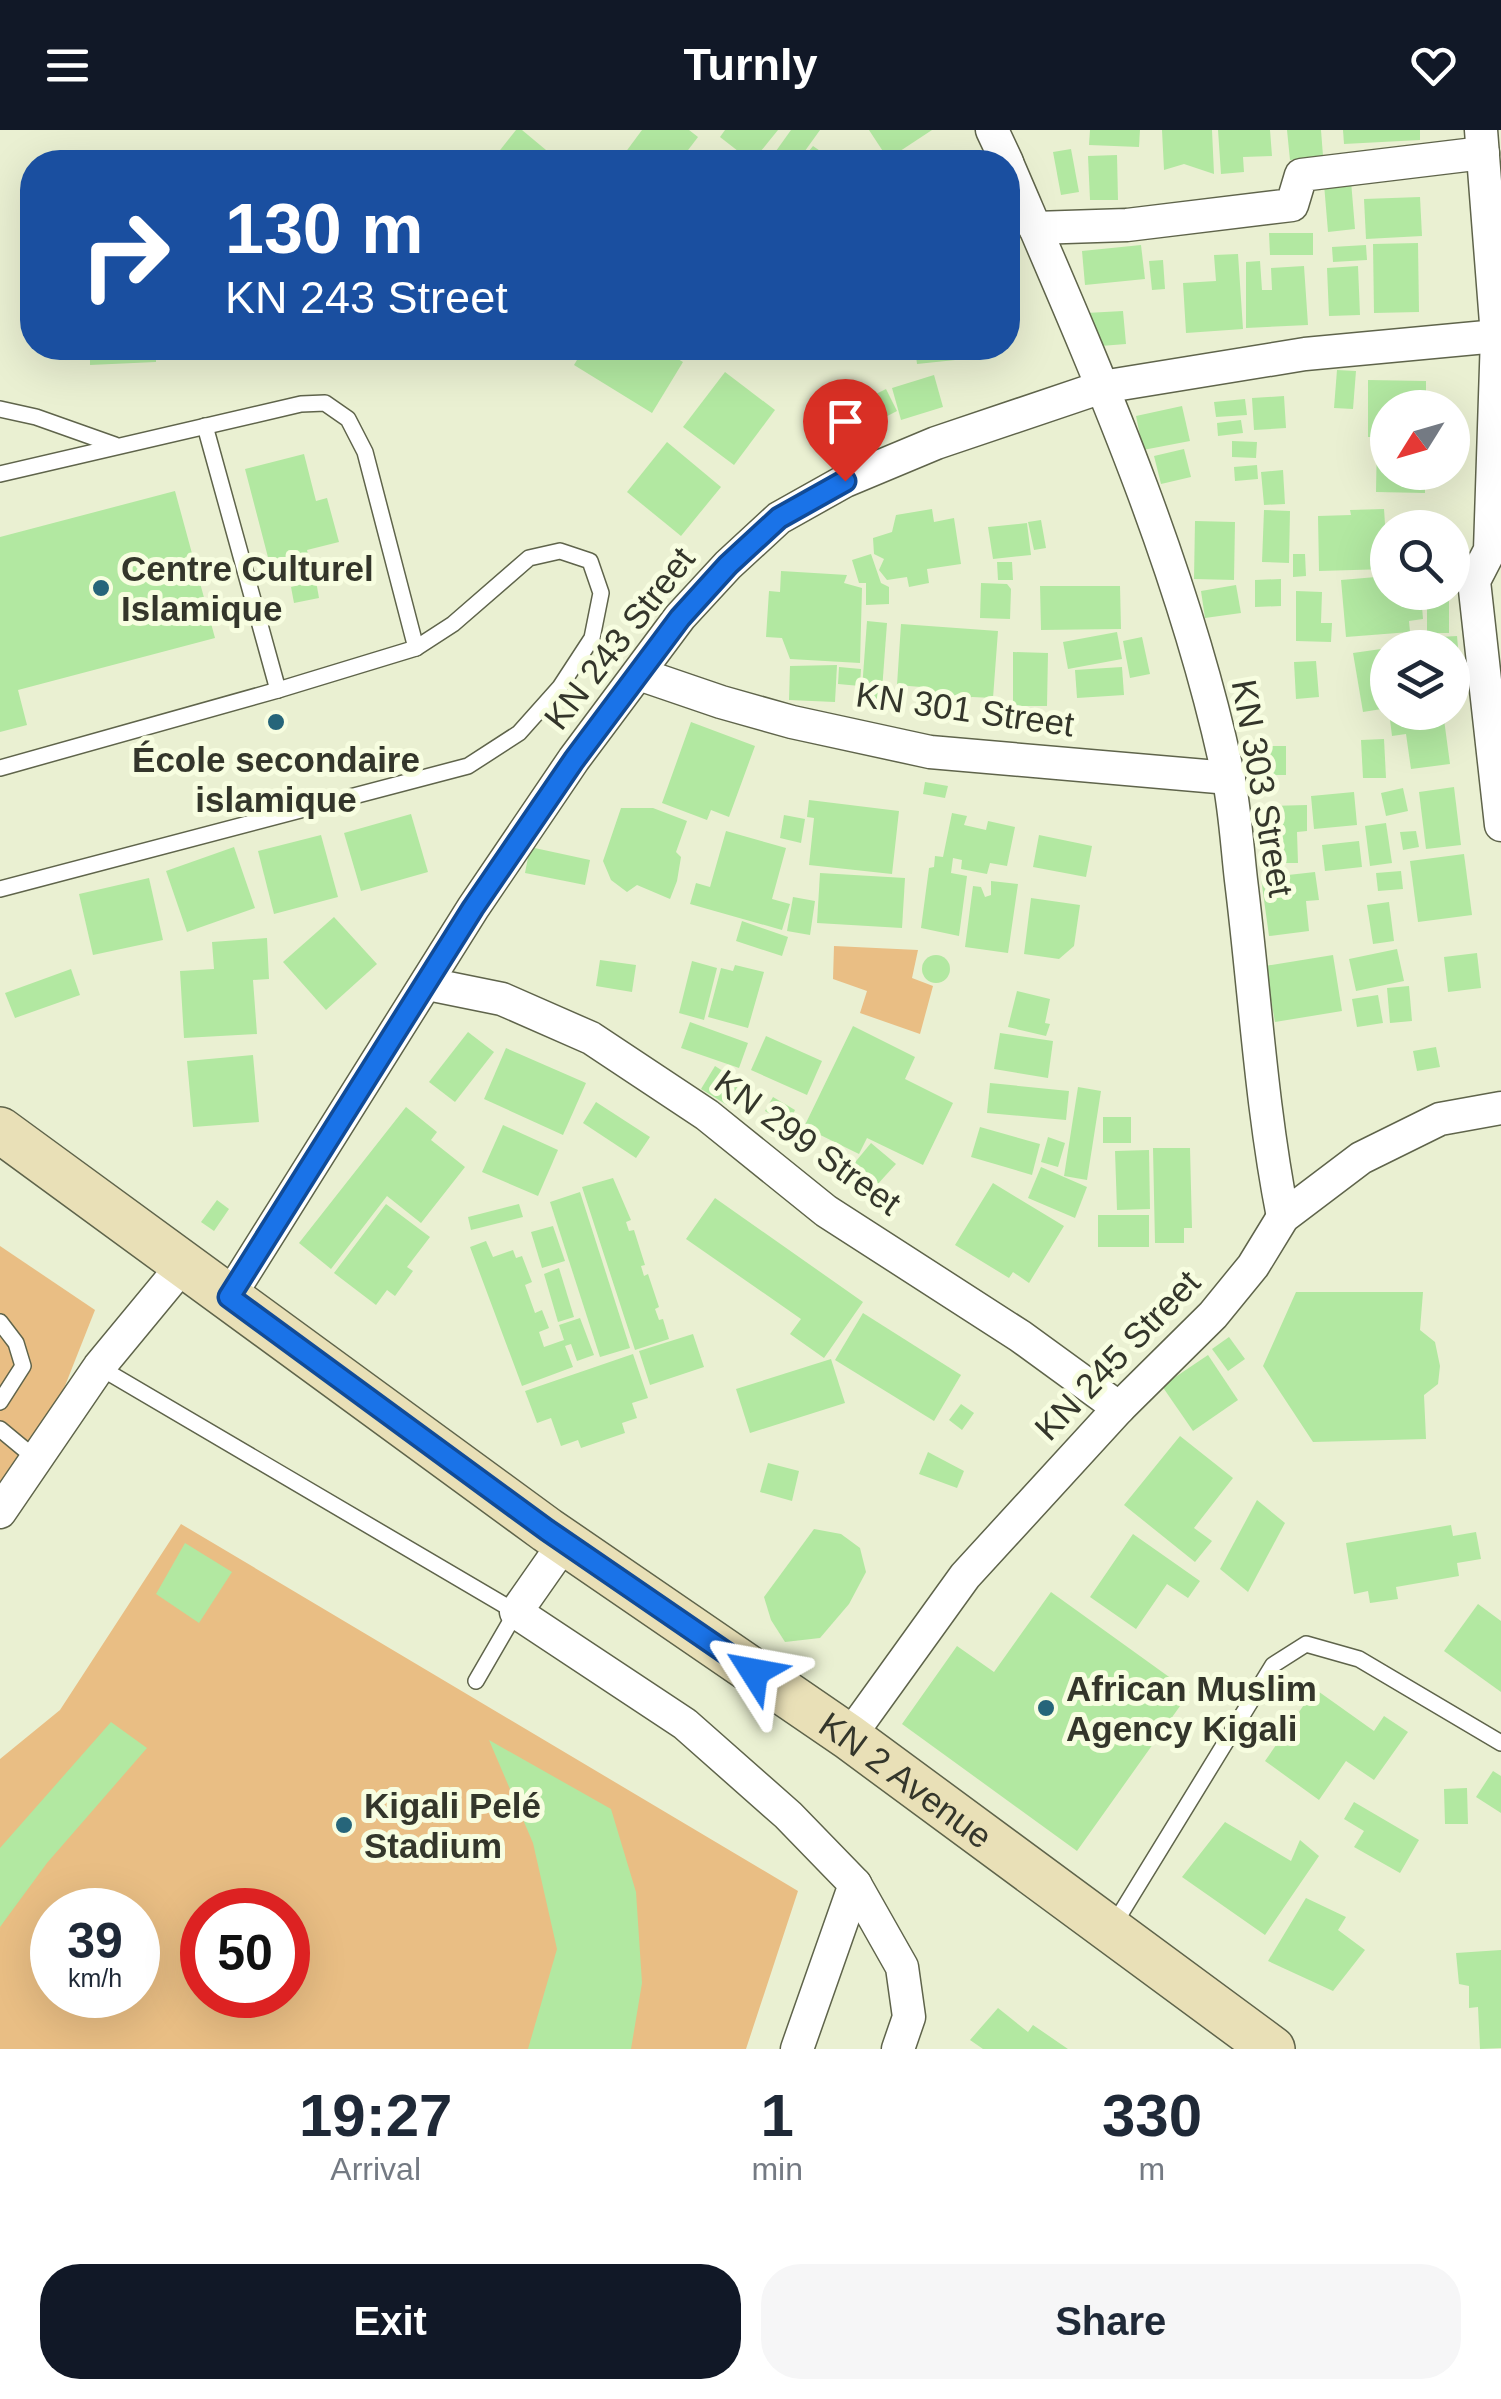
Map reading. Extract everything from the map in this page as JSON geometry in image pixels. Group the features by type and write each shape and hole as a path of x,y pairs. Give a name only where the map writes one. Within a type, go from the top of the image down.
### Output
{"main road":[{"name":"KN 2 Avenue","path":"0,1130 564,1542 849,1738 1272,2049"}],"street":[{"path":"1035,228 1127,225 1292,205 1301,176 1482,142 1497,336 1496,552 1474,582 1501,825"},
{"name":"KN 303 Street","path":"1020,194 1102,387 1167,556 1202,669 1228,778 1251,963 1266,1132 1283,1217"},
{"name":"KN 243 Street","path":"229,1297 473,908 563,776 680,618 728,565 779,518 845,481 936,442 1102,387 1304,354 1497,336"},
{"name":"KN 301 Street","path":"639,674 792,722 930,752 1228,778"},
{"name":"KN 299 Street","path":"428,984 502,999 591,1038 707,1116 826,1211 1020,1336 1119,1408"},
{"name":"KN 245 Street","path":"849,1738 964,1576 1119,1408 1212,1315 1253,1266 1283,1217 1377,1150 1440,1119 1501,1108"},
{"path":"0,1512 99,1367 184,1264"},
{"path":"564,1542 516,1612 685,1724 788,1814 856,1884 902,1967 909,2017 898,2049"},
{"path":"797,2049 856,1884"}],"lane":[{"path":"0,474 301,404 325,403 348,418 365,452 416,648"},
{"path":"0,410 36,417 116,446"},
{"path":"205,426 278,690"},
{"path":"0,768 416,648 454,624 529,558 560,551 590,562 601,593 592,638 560,686 520,733 468,766 0,889"},
{"path":"0,1322 16,1343 23,1366 0,1402"},
{"path":"99,1367 516,1612 476,1681"},
{"path":"0,1429 36,1458"},
{"path":"1110,1930 1273,1664 1306,1644 1359,1658 1501,1743"}],"shaded area":[{"path":"834,946 918,950 912,978 933,986 920,1034 860,1013 867,991 833,979"},
{"path":"0,1246 95,1310 61,1396 0,1500"},
{"name":"Kigali Pelé Stadium","path":"181,1524 798,1891 746,2049 0,2049 0,1759 60,1710"}],"building":[{"path":"516,130 522,130 546,150 500,150"},
{"path":"642,130 689,130 698,137 688,150 627,150"},
{"path":"725,130 778,130 762,150 737,150 720,137"},
{"path":"791,130 820,130 806,150 777,150"},
{"path":"869,130 932,130 902,150 882,150"},
{"path":"1090,130 1140,130 1139,147 1089,145"},
{"path":"1162,130 1212,130 1214,174 1184,164 1164,170"},
{"path":"1218,130 1270,130 1272,156 1243,157 1244,172 1221,174"},
{"path":"1287,130 1321,130 1323,156 1290,160"},
{"path":"1343,130 1420,130 1420,140 1344,144"},
{"path":"1071,149 1079,192 1061,195 1053,152"},
{"path":"1117,155 1118,200 1090,200 1088,156"},
{"path":"1351,181 1355,229 1328,232 1324,184"},
{"path":"1420,197 1422,236 1366,239 1364,199"},
{"path":"1269,233 1313,233 1313,255 1270,255"},
{"path":"1418,243 1419,312 1374,313 1373,244"},
{"path":"1141,245 1145,279 1085,285 1082,251"},
{"path":"1366,245 1367,260 1333,262 1332,247"},
{"path":"1238,254 1243,329 1186,333 1183,283 1216,281 1214,255"},
{"path":"1163,260 1165,289 1152,290 1149,261"},
{"path":"1260,261 1262,290 1272,290 1271,268 1304,266 1308,325 1246,328 1246,262"},
{"path":"1358,266 1360,315 1329,316 1327,268"},
{"path":"1123,311 1126,344 1088,347 1086,313"},
{"path":"90,360 156,360 156,362 90,365"},
{"path":"577,360 683,362 652,413 574,365"},
{"path":"916,360 955,360 917,364"},
{"path":"1337,370 1356,371 1353,409 1334,408"},
{"path":"725,372 775,410 734,465 683,427"},
{"path":"934,375 943,407 901,420 892,388"},
{"path":"1368,380 1426,381 1426,390 1370,390 1368,437"},
{"path":"886,389 897,411 872,424 860,402"},
{"path":"1284,396 1286,428 1254,430 1252,398"},
{"path":"1245,399 1247,415 1216,417 1214,402"},
{"path":"1182,406 1190,441 1143,450 1136,416"},
{"path":"1241,420 1243,433 1218,436 1217,423"},
{"path":"1232,441 1257,442 1256,458 1232,457"},
{"path":"667,442 721,487 681,536 627,492"},
{"path":"1184,449 1191,477 1161,484 1154,456"},
{"path":"304,454 316,501 327,498 339,542 307,550 312,572 287,579 282,562 270,565 245,469"},
{"path":"1257,465 1258,479 1235,481 1234,467"},
{"path":"1283,470 1285,504 1264,505 1261,472"},
{"path":"1376,490 1425,490 1425,493"},
{"name":"Centre Culturel Islamique","path":"175,491 215,638 18,690 27,725 0,732 0,537"},
{"path":"932,509 934,522 954,518 961,564 927,569 929,583 909,587 907,577 887,580 879,570 884,559 874,554 873,538 892,532 896,515"},
{"path":"1384,509 1370,510 1370,570 1319,571 1318,516 1351,515 1350,510"},
{"path":"1264,510 1290,511 1289,563 1262,562"},
{"path":"1041,520 1046,548 1034,550 1028,522"},
{"path":"1195,521 1235,522 1234,580 1194,579"},
{"path":"1027,523 1031,555 993,559 988,527"},
{"path":"871,554 881,583 889,587 889,604 866,605 866,583 859,583 852,560"},
{"path":"1293,554 1305,554 1306,576 1293,577"},
{"path":"997,562 1012,562 1013,580 998,580"},
{"path":"781,571 847,575 844,583 862,588 860,663 790,659 782,638 766,637 769,591 780,592"},
{"path":"1370,578 1370,610 1422,610 1423,619 1409,621 1410,630 1370,630 1370,635 1346,637 1341,580"},
{"path":"1281,579 1281,606 1255,607 1255,580"},
{"path":"316,581 319,598 294,603 291,587"},
{"path":"981,583 1007,584 1011,589 1010,619 980,618"},
{"path":"1236,585 1241,613 1205,618 1201,591"},
{"path":"1040,586 1120,586 1121,629 1041,630"},
{"path":"1296,591 1322,592 1321,623 1332,623 1331,642 1296,641"},
{"path":"1427,610 1449,610 1449,630 1427,630"},
{"path":"867,621 887,623 881,704 861,703"},
{"path":"901,624 998,631 993,698 957,701 921,687 897,685"},
{"path":"1117,632 1122,659 1068,669 1063,642"},
{"path":"1142,637 1150,674 1130,678 1123,641"},
{"path":"1370,651 1370,711 1363,712 1353,653"},
{"path":"1013,652 1048,653 1047,706 1013,706"},
{"path":"1316,661 1319,697 1296,699 1294,662"},
{"path":"837,665 835,702 789,700 790,666"},
{"path":"839,667 861,669 860,686 838,684"},
{"path":"1122,667 1124,695 1077,698 1075,670"},
{"path":"691,722 755,746 729,817 711,810 707,820 662,803"},
{"path":"1391,730 1445,730 1450,764 1411,769 1406,734 1392,736"},
{"path":"1384,739 1386,778 1363,778 1361,740"},
{"path":"1262,746 1286,746 1286,775 1263,775"},
{"path":"925,782 948,786 945,798 923,794"},
{"path":"1454,787 1461,845 1426,849 1419,792"},
{"path":"1403,788 1408,811 1386,816 1381,793"},
{"path":"1354,792 1357,825 1314,829 1311,796"},
{"path":"809,800 899,811 892,874 809,865 814,818 807,817"},
{"path":"1307,805 1307,831 1297,832 1298,863 1269,863 1268,806"},
{"path":"621,808 653,808 687,821 676,852 681,857 670,899 637,885 627,892 611,880 603,861"},
{"path":"952,813 967,816 964,825 986,830 988,821 1015,827 1007,866 990,863 987,874 961,869 962,860 953,858 951,873 967,876 959,936 921,928 929,868 934,867 935,856 943,857"},
{"path":"411,814 428,872 361,891 344,833"},
{"path":"784,815 805,819 801,843 780,838"},
{"path":"1386,823 1392,863 1370,866 1365,826"},
{"path":"726,831 786,848 772,899 790,904 782,930 690,904 696,883 710,887"},
{"path":"1416,831 1419,847 1403,850 1400,832"},
{"path":"321,835 338,897 274,914 258,851"},
{"path":"1039,835 1092,846 1086,877 1033,867"},
{"path":"1359,841 1362,867 1325,871 1322,845"},
{"path":"234,847 255,908 187,932 166,871"},
{"path":"530,847 590,860 585,885 525,873"},
{"path":"1464,854 1472,915 1418,922 1410,861"},
{"path":"1401,871 1403,889 1378,891 1376,873"},
{"path":"1315,872 1319,900 1306,901 1309,931 1269,936 1261,878"},
{"path":"820,873 905,878 902,928 817,923"},
{"path":"149,878 163,940 93,955 79,894"},
{"path":"991,881 1018,884 1008,953 965,947 973,886 981,887 985,897 991,895"},
{"path":"793,897 815,901 810,935 787,931"},
{"path":"1031,898 1080,905 1074,946 1059,959 1024,954"},
{"path":"1389,902 1394,941 1373,944 1367,905"},
{"path":"334,917 377,964 326,1010 283,962"},
{"path":"742,921 788,937 782,956 736,941"},
{"path":"267,938 269,979 253,980 257,1034 184,1038 180,971 214,969 212,942"},
{"path":"1397,949 1404,981 1356,991 1349,959"},
{"path":"1477,953 1481,988 1448,992 1444,957"},
{"path":"936,955 946,959 950,969 946,979 936,983 926,979 922,969 926,959"},
{"path":"1333,955 1342,1011 1275,1022 1265,966"},
{"path":"600,960 636,965 632,992 596,986"},
{"path":"692,961 717,968 704,1020 679,1013"},
{"path":"735,965 764,972 748,1028 708,1017 721,968 733,971"},
{"path":"71,969 80,995 15,1018 5,993"},
{"path":"1409,986 1412,1021 1390,1023 1387,988"},
{"path":"1017,991 1050,999 1046,1036 1008,1027"},
{"path":"1378,995 1383,1023 1357,1027 1352,999"},
{"path":"690,1022 748,1043 739,1068 681,1048"},
{"path":"853,1026 915,1057 905,1079 953,1103 923,1165 867,1138 859,1154 804,1127"},
{"path":"468,1032 494,1052 455,1102 429,1082"},
{"path":"1000,1033 1053,1041 1048,1078 994,1069"},
{"path":"766,1036 822,1061 807,1095 751,1070"},
{"path":"1436,1047 1440,1067 1417,1071 1413,1051"},
{"path":"506,1048 586,1083 563,1135 484,1099"},
{"path":"253,1055 259,1122 193,1127 187,1061"},
{"path":"715,1066 740,1082 727,1105 701,1089"},
{"path":"990,1083 1069,1091 1066,1120 987,1113"},
{"path":"1078,1087 1101,1091 1087,1180 1064,1176"},
{"path":"773,1097 795,1110 788,1124 765,1111"},
{"path":"596,1102 650,1137 636,1158 583,1123"},
{"path":"406,1107 437,1132 431,1140 465,1167 421,1223 387,1196 331,1269 299,1243"},
{"path":"1103,1117 1131,1117 1131,1143 1103,1143"},
{"path":"503,1125 558,1150 538,1196 482,1172"},
{"path":"980,1127 1040,1144 1032,1175 971,1157"},
{"path":"1048,1137 1065,1143 1058,1167 1041,1162"},
{"path":"871,1143 896,1164 876,1186 852,1166"},
{"path":"1153,1148 1190,1148 1192,1228 1184,1228 1184,1243 1155,1243"},
{"path":"1149,1150 1150,1209 1117,1210 1115,1151"},
{"path":"1041,1167 1087,1187 1075,1218 1028,1198"},
{"path":"613,1178 631,1220 626,1222 629,1231 634,1230 645,1265 641,1266 644,1276 648,1274 659,1307 655,1309 659,1320 663,1319 669,1339 635,1350 582,1187"},
{"path":"993,1183 1064,1226 1029,1283 1013,1272 1009,1278 955,1245"},
{"path":"580,1192 630,1348 600,1357 550,1202"},
{"path":"715,1198 863,1302 824,1358 790,1334 801,1319 686,1239"},
{"path":"217,1200 229,1209 214,1231 201,1222"},
{"path":"386,1204 430,1237 407,1267 413,1271 395,1296 387,1290 376,1305 334,1273"},
{"path":"519,1204 523,1217 471,1230 468,1217"},
{"path":"1098,1215 1149,1215 1149,1247 1098,1247"},
{"path":"553,1226 565,1261 542,1268 531,1232"},
{"path":"486,1241 493,1257 513,1250 516,1258 522,1256 532,1282 525,1285 535,1313 542,1310 549,1328 539,1332 544,1347 564,1340 559,1325 580,1318 594,1355 577,1361 571,1344 565,1346 573,1367 522,1386 470,1247"},
{"path":"559,1268 574,1317 558,1322 544,1274"},
{"path":"1296,1292 1423,1292 1420,1330 1435,1342 1440,1366 1438,1384 1424,1395 1426,1439 1313,1442 1263,1366"},
{"path":"863,1313 961,1375 934,1421 835,1360"},
{"path":"693,1334 704,1367 650,1385 639,1351"},
{"path":"1229,1337 1245,1359 1228,1371 1212,1349"},
{"path":"633,1354 648,1398 632,1403 637,1418 622,1423 625,1433 581,1448 578,1440 561,1446 551,1418 537,1423 525,1391"},
{"path":"1208,1355 1238,1400 1193,1431 1162,1386"},
{"path":"831,1359 845,1403 750,1433 736,1389"},
{"path":"961,1404 974,1413 962,1430 949,1420"},
{"path":"1180,1436 1233,1478 1194,1528 1212,1541 1195,1562 1124,1505"},
{"path":"928,1452 964,1471 957,1488 919,1474"},
{"path":"768,1463 799,1471 792,1501 760,1492"},
{"path":"1257,1500 1285,1523 1248,1592 1220,1569"},
{"path":"1451,1525 1453,1536 1476,1532 1481,1559 1457,1563 1459,1576 1396,1587 1398,1599 1370,1603 1368,1591 1354,1594 1346,1543"},
{"path":"814,1529 841,1534 860,1548 866,1572 849,1604 820,1638 785,1642 771,1620 764,1597"},
{"path":"1133,1534 1200,1581 1188,1598 1167,1584 1136,1629 1090,1597"},
{"path":"185,1543 232,1572 199,1623 156,1594"},
{"name":"African Muslim Agency Kigali","path":"1051,1592 1190,1692 1077,1851 902,1724 957,1646 994,1672"},
{"path":"1478,1604 1501,1621 1501,1692 1444,1651"},
{"path":"1315,1689 1374,1731 1384,1716 1408,1732 1374,1780 1346,1761 1319,1800 1265,1761"},
{"path":"111,1722 147,1748 47,1863 0,1927 0,1848"},
{"path":"489,1740 611,1809 636,1892 642,1983 631,2049 528,2049 557,1949 533,1843"},
{"path":"1493,1771 1501,1776 1501,1813 1476,1797"},
{"path":"1467,1788 1468,1824 1445,1824 1444,1789"},
{"path":"1354,1802 1419,1840 1400,1873 1354,1847 1364,1831 1344,1819"},
{"path":"1225,1822 1291,1861 1300,1840 1319,1856 1265,1935 1182,1877"},
{"path":"1306,1898 1346,1917 1338,1930 1365,1950 1333,1991 1268,1961"},
{"path":"1501,1950 1501,2048 1480,2049 1478,2007 1469,2008 1469,1986 1459,1984 1456,1953"},
{"path":"998,2008 1028,2032 1033,2025 1068,2049 983,2049 970,2040"}],"place":[{"name":"Centre Culturel Islamique","path":"101,588"},
{"name":"École secondaire islamique","path":"276,722"},
{"name":"African Muslim Agency Kigali","path":"1046,1708"},
{"name":"Kigali Pelé Stadium","path":"344,1825"}],"route":[{"path":"754,1672 547,1530 229,1297 473,908 574,760 680,618 728,565 779,518 845,481"}]}
